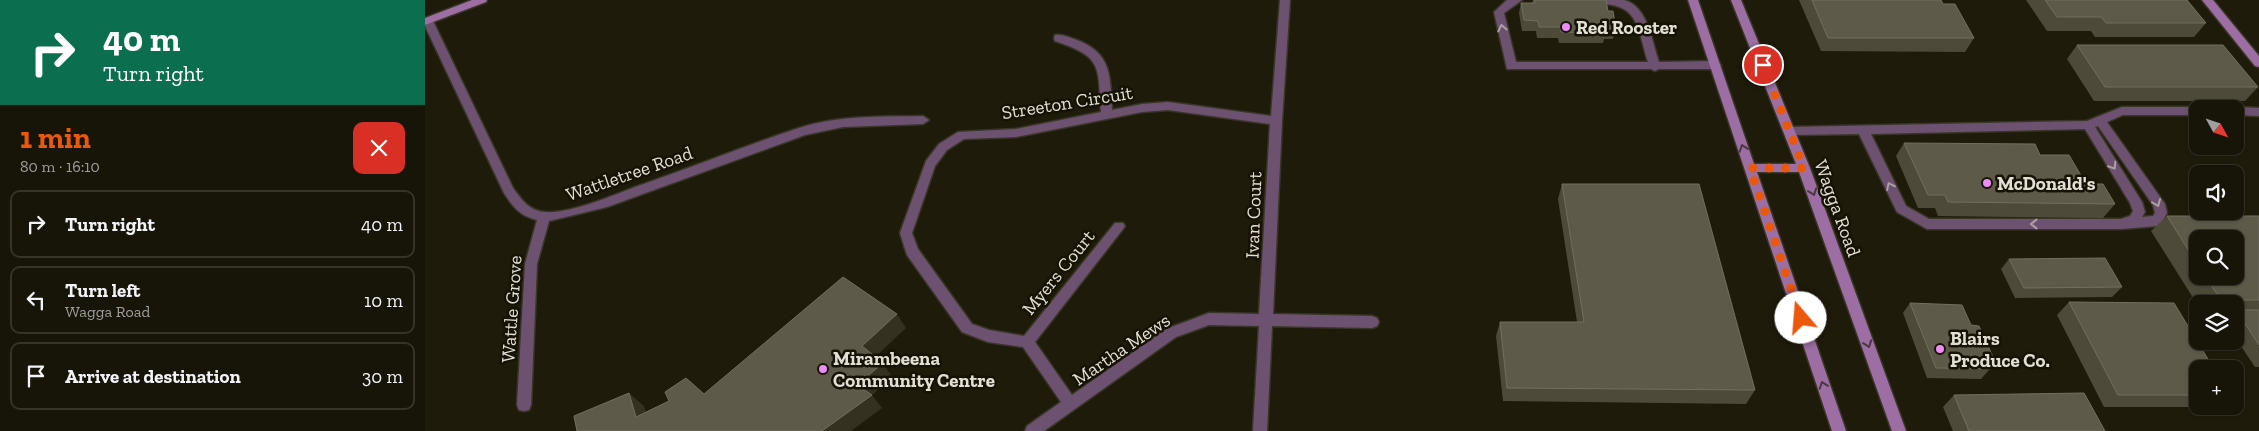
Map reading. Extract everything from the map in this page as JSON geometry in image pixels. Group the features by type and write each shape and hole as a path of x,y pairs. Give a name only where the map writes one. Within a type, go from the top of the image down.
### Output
{"main road":[{"path":"426,22 482,0"},
{"path":"1693,0 1839,431"},
{"name":"Wagga Road","path":"1736,0 1790,130 1899,431"},
{"path":"2207,0 2259,63"},
{"path":"1750,168 1804,168"}],"street":[{"name":"Ivan Court","path":"1260,431 1268,319 1276,121 1285,0"},
{"path":"1517,0 1507,4 1499,12 1511,66 1655,67 1715,65"},
{"path":"1590,0 1615,0 1633,8 1655,67"},
{"path":"426,22 508,190 519,206 532,214 544,217"},
{"path":"1059,38 1084,46 1096,54 1103,70 1107,114"},
{"name":"Streeton Circuit","path":"1027,342 988,336 967,328 912,251 906,233 930,164 943,146 963,135 1016,133 1107,114 1168,106 1276,121"},
{"path":"1790,130 2087,125 2122,111 2189,111"},
{"path":"2244,111 2259,112"},
{"name":"Wattletree Road","path":"544,217 557,216 603,204 803,131 843,123 923,120"},
{"path":"1862,128 1901,209 1927,224 2122,224 2157,220 2161,214 2159,204 2149,187 2100,120"},
{"path":"2087,125 2136,202 2139,212 2134,220 2122,224"},
{"name":"Wattle Grove","path":"524,405 531,264 544,217"},
{"name":"Myers Court","path":"1027,342 1119,226"},
{"name":"Martha Mews","path":"1032,431 1171,333 1209,319 1372,322"},
{"path":"1027,342 1071,405"}],"building":[{"name":"Red Rooster","path":"1534,0 1606,0 1608,11 1613,11 1616,29 1605,28 1606,33 1561,32 1561,27 1539,27 1538,21 1524,20 1521,3 1535,3"},
{"path":"1812,0 1941,0 1943,4 1955,4 1974,38 1828,38"},
{"path":"2045,0 2187,0 2206,23 2106,23 2101,17 2057,17"},
{"path":"2077,45 2223,45 2258,87 2105,87"},
{"name":"McDonald's","path":"1904,143 2035,144 2040,155 2069,155 2086,184 2103,184 2115,204 1948,202 1945,195 1928,195"},
{"path":"1562,184 1699,184 1755,390 1507,388 1500,322 1584,322"},
{"path":"2167,216 2189,216 2189,220 2244,220 2244,216 2259,216 2259,300 2244,300 2244,295 2218,295 2211,285 2244,285 2244,230 2189,230 2189,251"},
{"path":"2105,258 2122,287 2024,288 2009,259"},
{"name":"Mirambeena Community Centre","path":"843,277 897,314 862,346 883,363 857,385 872,395 822,431 577,431 574,416 629,393 636,417 669,401 665,392 686,378 704,394"},
{"path":"2069,302 2174,303 2189,328 2189,350 2202,350 2209,360 2189,360 2189,395 2118,395"},
{"path":"1910,303 1962,305 1971,325 1979,326 1993,357 1986,360 1990,369 1936,368"},
{"path":"2244,310 2259,310 2259,345 2244,322"},
{"path":"2084,393 2105,431 1969,431 1954,395"}],"place":[{"name":"Red Rooster","path":"1566,27"},
{"name":"McDonald's","path":"1987,183"},
{"name":"Blairs Produce Co.","path":"1940,349"},
{"name":"Mirambeena Community Centre","path":"823,369"}],"route":[{"path":"1763,65 1804,168 1750,168 1801,318"}]}
